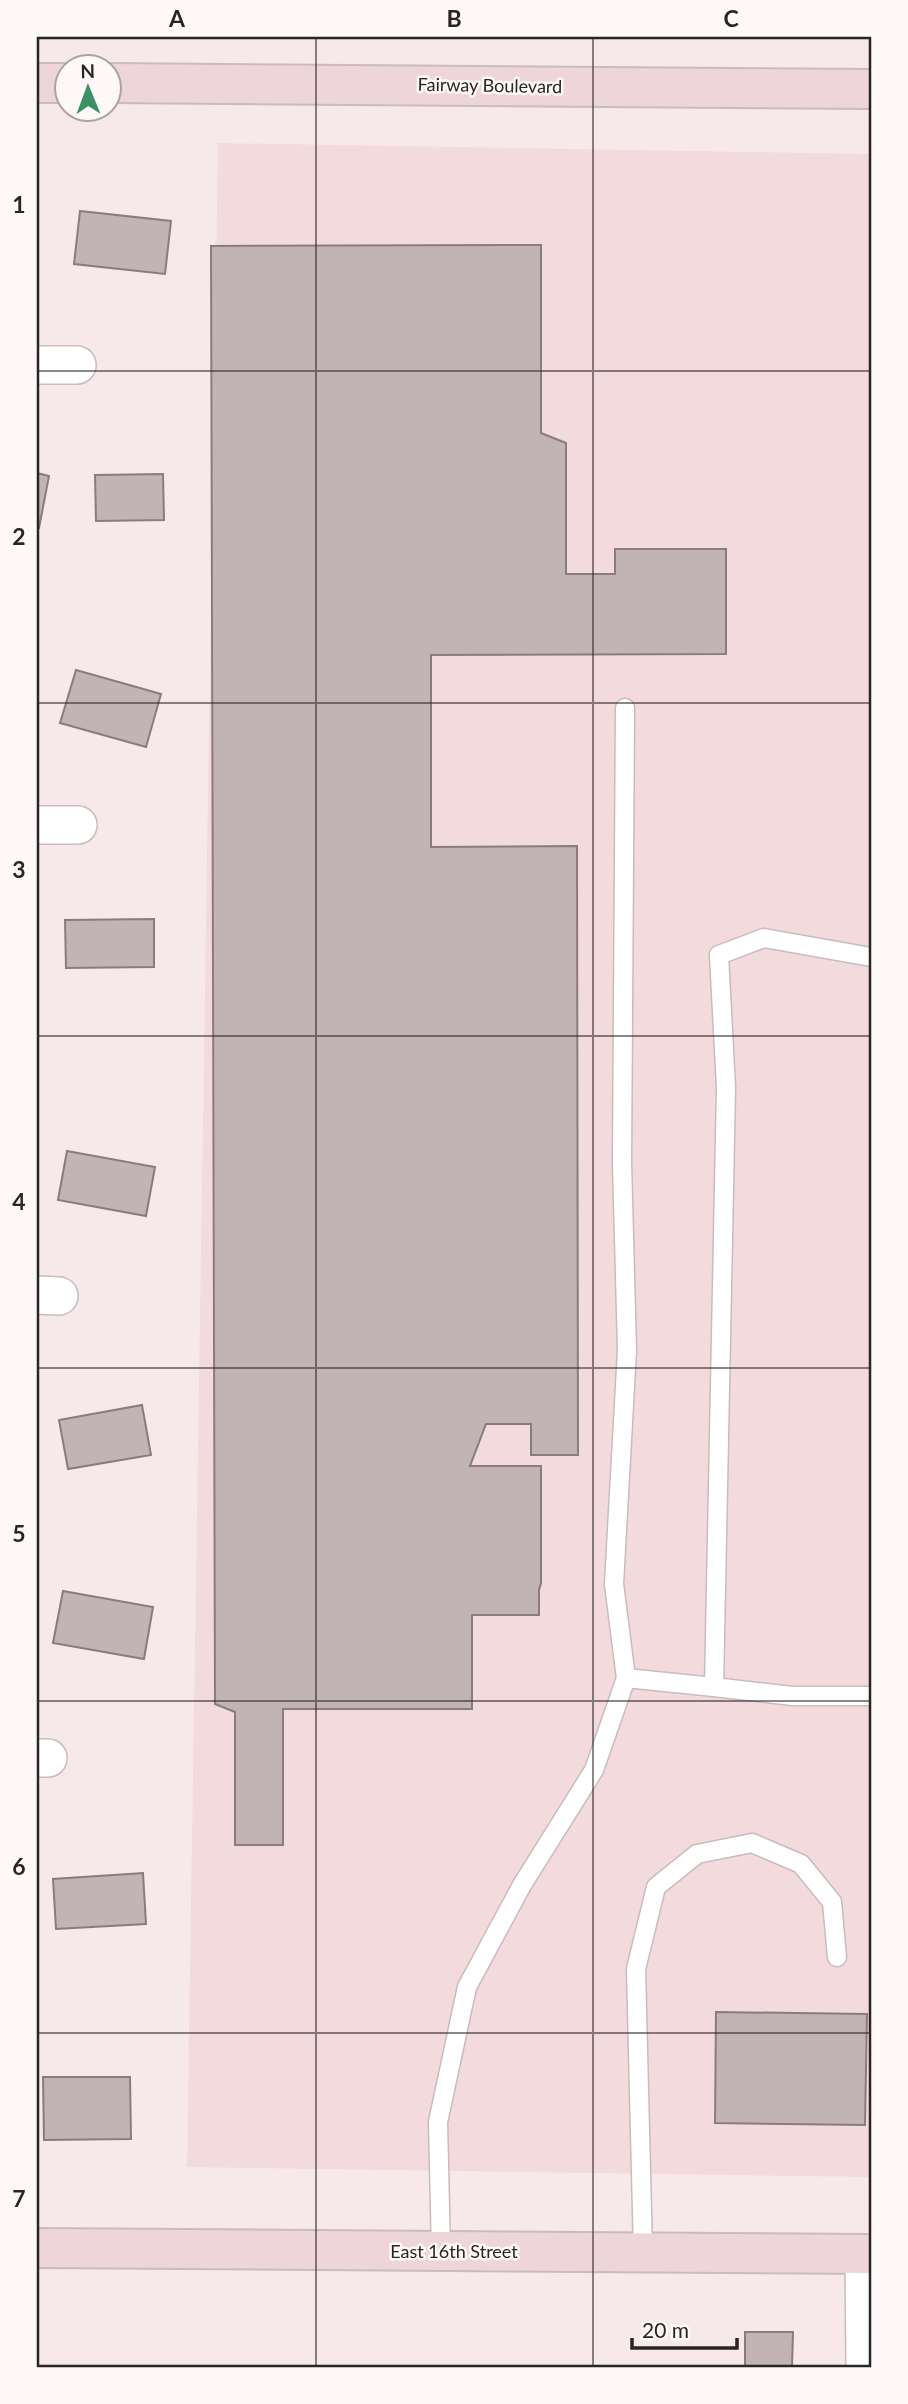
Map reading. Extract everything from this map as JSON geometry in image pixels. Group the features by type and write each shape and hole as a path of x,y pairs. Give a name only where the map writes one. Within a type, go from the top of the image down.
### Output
{"street":[{"name":"Fairway Boulevard","path":"122,83 871,89"},
{"path":"37,365 77,365"},
{"path":"37,824 78,825"},
{"name":"East 16th Street","path":"37,2248 868,2254"},
{"path":"865,2367 868,2254"}],"lane":[{"path":"441,2251 438,2122 467,1987 522,1885 594,1770 626,1678 614,1584 627,1350 622,1162 625,708"},
{"path":"714,1687 726,1088 719,955 764,938 871,957"},
{"path":"626,1678 792,1696 871,1696"},
{"path":"643,2253 636,1969 656,1887 697,1854 752,1843 802,1864 832,1902 836,1957"}],"shaded area":[{"path":"218,143 871,154 871,2177 187,2167"}],"building":[{"path":"80,211 171,221 165,274 74,264"},
{"path":"541,245 541,433 566,443 566,574 615,574 615,549 726,549 726,654 431,655 431,847 577,846 578,1455 531,1455 531,1424 486,1424 470,1466 541,1466 539,1615 472,1615 472,1709 283,1709 283,1845 235,1845 235,1712 215,1704 211,246"},
{"path":"37,473 49,476 39,528 37,528"},
{"path":"163,474 164,520 96,521 95,475"},
{"path":"76,670 161,694 146,747 60,723"},
{"path":"154,919 154,967 66,968 65,920"},
{"path":"67,1151 155,1167 146,1216 58,1200"},
{"path":"142,1405 151,1455 68,1469 59,1420"},
{"path":"63,1591 153,1607 144,1659 53,1643"},
{"path":"143,1873 146,1924 56,1929 53,1879"},
{"path":"716,2012 867,2014 865,2125 715,2123"},
{"path":"43,2077 130,2077 131,2139 44,2140"},
{"path":"745,2332 793,2332 792,2367 745,2367"}]}
